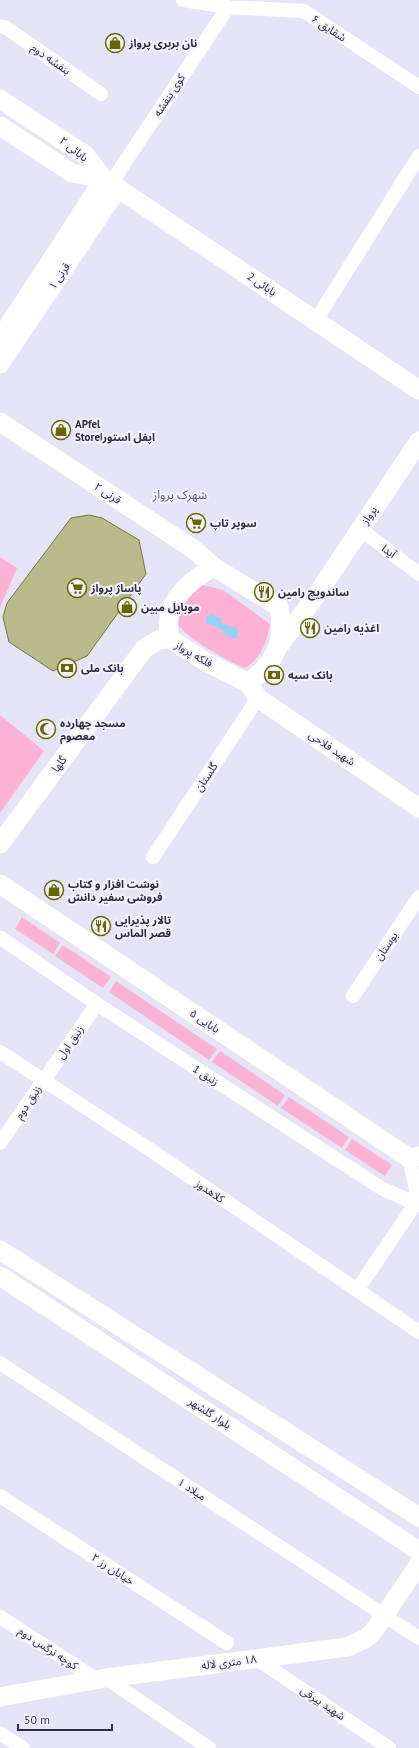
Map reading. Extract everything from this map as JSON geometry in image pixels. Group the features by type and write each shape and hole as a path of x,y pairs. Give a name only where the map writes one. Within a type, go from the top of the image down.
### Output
{"street":[{"name":"شقایق ۶","path":"183,0 228,7 304,11 419,87"},
{"name":"کوی بنفشه","path":"111,184 228,7"},
{"name":"بنفشه دوم","path":"0,26 5,27 101,94"},
{"name":"بابائی ۲","path":"0,99 85,155 111,184"},
{"name":"بابائی ۲","path":"0,126 72,173 111,184"},
{"path":"316,320 419,156"},
{"name":"بابائی 2","path":"111,184 419,390"},
{"name":"قرنی ۱","path":"0,339 111,184"},
{"name":"قرنی ۱","path":"0,364 111,184"},
{"name":"قرنی ۲","path":"0,422 193,549 214,568"},
{"name":"پرواز","path":"277,649 320,590 419,440"},
{"name":"آیدا","path":"360,529 419,574"},
{"path":"214,568 279,607 281,620 281,640 253,690"},
{"name":"فلکه پرواز","path":"214,568 200,575 183,588 172,609 167,627 170,639 253,690"},
{"name":"پرواز","path":"279,607 299,606 320,590"},
{"name":"گلها","path":"0,844 144,649 158,640 170,639"},
{"name":"شهید فلاحی","path":"253,690 419,808"},
{"name":"گلستان","path":"153,857 253,690"},
{"name":"۵ بابایی","path":"0,884 414,1157"},
{"name":"بوستان","path":"353,996 419,897"},
{"name":"زنبق 1","path":"1,938 97,1004 381,1188 417,1204"},
{"name":"زنبق اول","path":"42,1080 97,1004"},
{"name":"کلاهدوز","path":"0,1052 149,1149 419,1332"},
{"name":"زنبق دوم","path":"0,1143 42,1080"},
{"path":"357,1290 417,1204 414,1157"},
{"path":"0,1250 419,1517"},
{"name":"بلوار گلشهر","path":"0,1276 419,1551"},
{"name":"میلاد ۱","path":"0,1362 419,1638"},
{"name":"خیابان رز ۲","path":"0,1496 226,1643"},
{"name":"١٨ متری لاله","path":"0,1697 101,1678 257,1659 347,1647 357,1644 373,1632 419,1564"},
{"name":"کوچه نرگس دوم","path":"0,1617 101,1678 209,1748"},
{"name":"شهید بیرقی","path":"257,1659 389,1748"},
{"path":"0,1733 23,1748"}],"shaded area":[{"path":"0,557 17,568 0,608"},
{"path":"203,585 223,590 270,624 265,644 259,655 245,668 219,655 198,642 178,624 178,613 185,597 190,592"},
{"path":"0,715 44,751 0,813"},
{"path":"22,917 60,943 53,954 15,929"},
{"path":"63,945 111,977 103,988 55,956"},
{"path":"116,981 217,1049 209,1060 109,992"},
{"path":"220,1051 285,1095 278,1106 212,1062"},
{"path":"289,1097 349,1137 342,1148 281,1108"},
{"path":"352,1139 392,1165 385,1176 345,1150"}],"water":[{"path":"213,614 221,619 221,623 238,629 238,637 234,639 223,633 223,630 206,623 206,616"}],"building":[{"name":"پاساژ پرواز","path":"89,515 102,518 139,540 146,574 87,656 53,671 9,642 3,617 7,603 71,518"}],"place":[{"name":"نان بربری پرواز","path":"115,43"},
{"name":"APfel Store|اپفل استور","path":"61,430"},
{"name":"سوپر تاپ","path":"196,523"},
{"name":"پاساژ پرواز","path":"77,588"},
{"name":"ساندویچ رامین","path":"264,592"},
{"name":"موبایل مبین","path":"127,607"},
{"name":"اغذیه رامین","path":"310,628"},
{"name":"بانک ملی","path":"67,668"},
{"name":"بانک سپه","path":"274,675"},
{"name":"مسجد چهارده معصوم","path":"46,729"},
{"name":"نوشت افزار و کتاب فروشی سفیر دانش","path":"54,890"},
{"name":"تالار پذیرایی قصر الماس","path":"101,926"}],"district":[{"name":"شهرک پرواز","path":"180,495"}]}
